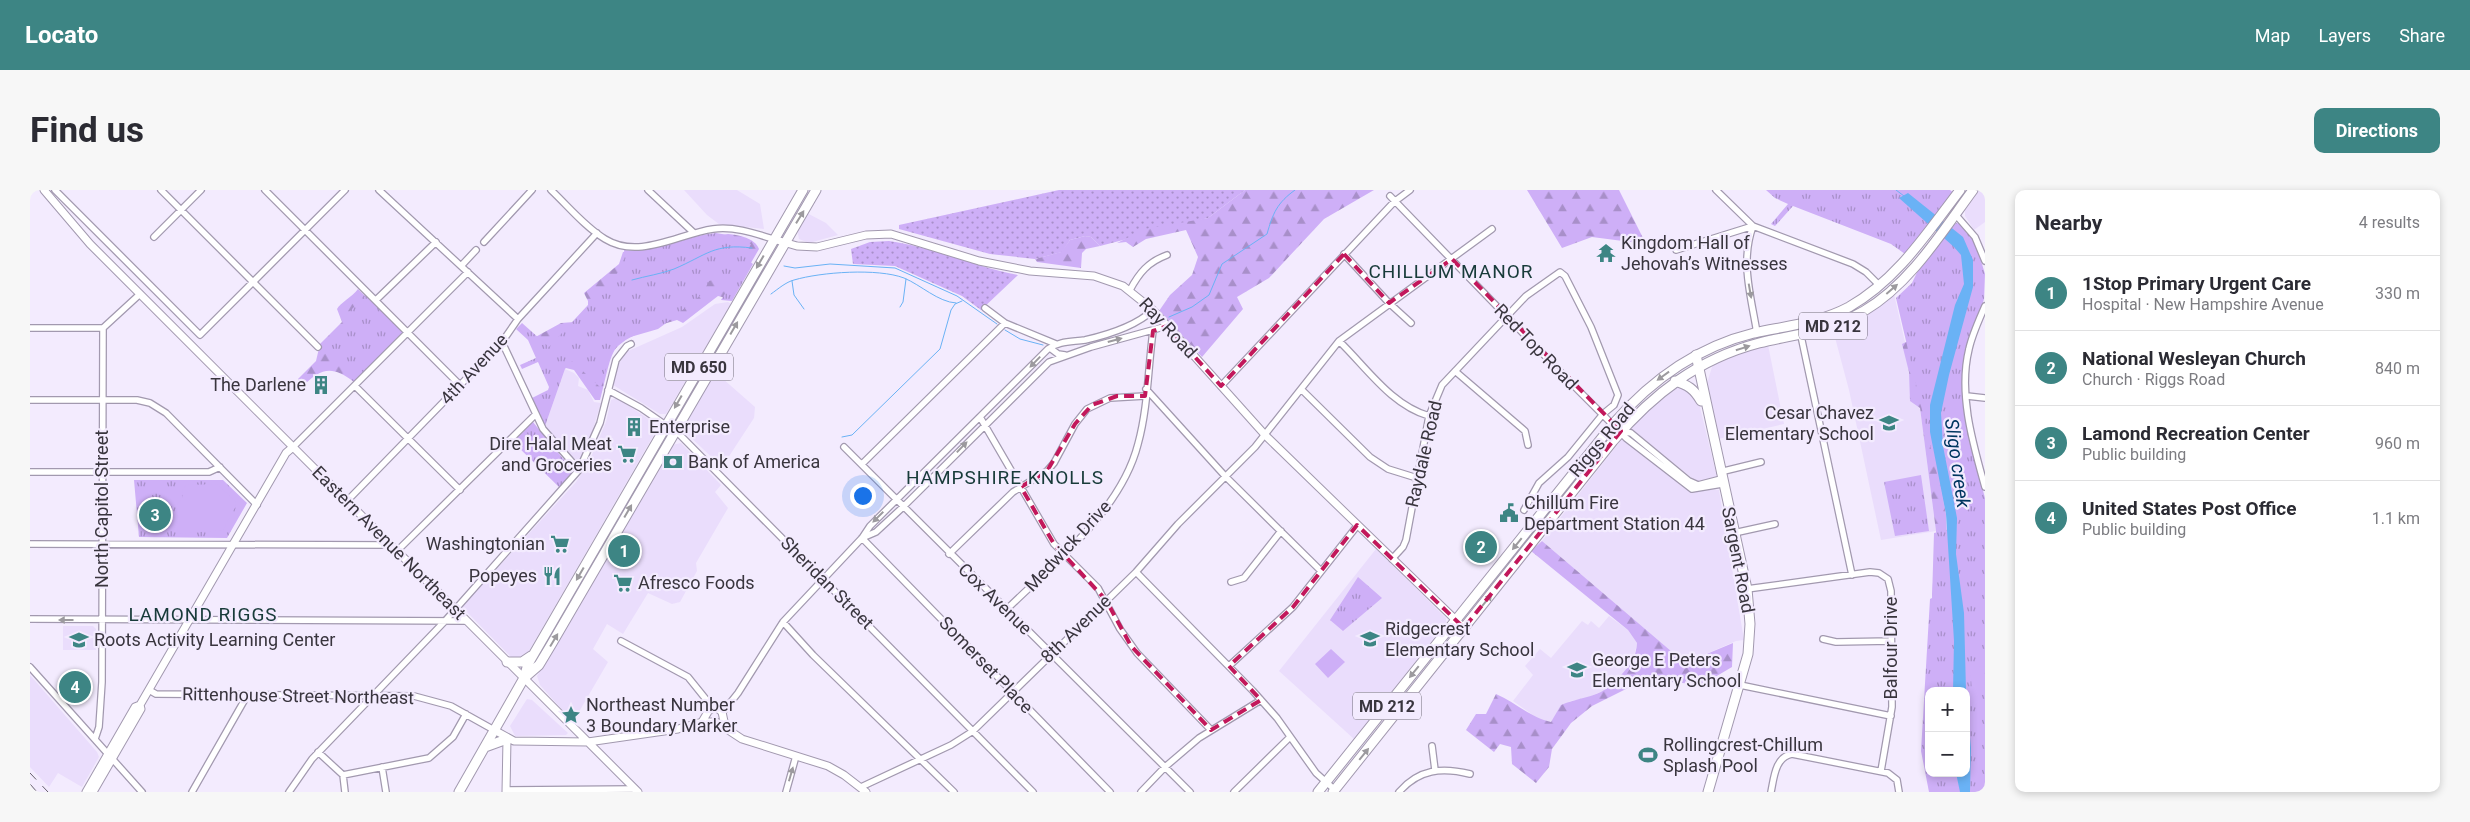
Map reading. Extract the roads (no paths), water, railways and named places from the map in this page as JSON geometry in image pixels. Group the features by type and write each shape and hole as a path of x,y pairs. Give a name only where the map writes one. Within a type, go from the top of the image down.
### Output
{"main road":[{"name":"MD 650","path":"531,667 533,654 803,190"},
{"name":"MD 650","path":"524,678 560,631 783,243 816,190"},
{"name":"Riggs Road","path":"1318,792 1613,424 1644,391 1694,357 1724,342 1798,325 1830,316 1848,308 1880,286 1902,264 1960,190"},
{"name":"Riggs Road","path":"1334,791 1622,431 1648,403 1674,381 1696,367 1748,346 1801,336 1846,320 1875,303 1903,279 1973,190"},
{"name":"Sargent Road","path":"1694,357 1701,401 1710,437 1714,442"},
{"name":"Sargent Road","path":"1696,367 1715,435 1714,442 1721,478 1746,588 1750,634 1740,685 1708,792"},
{"path":"1674,381 1688,385 1696,392 1701,401"},
{"path":"507,662 522,662 533,654"},
{"path":"458,792 524,678"},
{"path":"485,747 507,738"},
{"name":"Sargent Road","path":"1702,792 1710,769 1715,764"}],"street":[{"name":"Eastern Avenue Northeast","path":"44,190 84,237 140,294 636,790"},
{"path":"56,190 200,335 345,190"},
{"path":"161,190 318,347"},
{"path":"154,237 201,190"},
{"path":"265,190 460,385"},
{"path":"379,190 518,318"},
{"path":"484,242 532,190"},
{"path":"551,190 597,233 614,244 634,247 658,244 694,233 721,228 749,231 773,239"},
{"path":"648,190 694,233"},
{"path":"1221,386 1344,254 1392,198 1410,190"},
{"path":"1716,190 1753,226 1858,266 1880,286"},
{"name":"Red Top Road","path":"1392,198 1603,414 1622,431 1626,438 1692,489 1761,462"},
{"path":"1952,217 1975,237 1985,261"},
{"path":"1676,250 1753,226"},
{"path":"1753,226 1745,257 1757,333"},
{"name":"8th Avenue","path":"863,789 920,759 958,742 973,731 1051,652 1136,572 1224,476 1266,436 1339,341 1492,229"},
{"name":"4th Avenue","path":"347,501 502,342 518,318 597,233"},
{"name":"Ray Road","path":"773,239 783,243 817,247 832,245 866,234 891,234 1001,265 1030,270 1094,276 1111,280 1130,290 1153,310 1266,436 1464,628"},
{"path":"376,300 436,242"},
{"path":"461,266 476,250"},
{"path":"1344,254 1389,303 1411,323"},
{"path":"1130,290 1142,270 1151,262 1168,255"},
{"path":"94,792 136,707 140,705 149,690 286,453 468,272"},
{"name":"Raydale Road","path":"1392,559 1405,544 1429,416 1442,385 1532,291 1556,274 1563,274 1576,296 1618,392 1616,402 1603,414"},
{"path":"30,328 103,328 140,294"},
{"path":"1985,306 1968,351 1967,396 1972,437 1985,487"},
{"path":"984,308 1005,323 1059,343 1064,355"},
{"path":"714,713 728,705 738,693 783,622 824,580 862,538 870,526 1050,348 1059,343 1086,339 1118,329 1135,322 1153,310"},
{"path":"862,464 1005,323"},
{"path":"862,538 876,532 903,507 1039,371 1064,355 1167,326"},
{"name":"North Capitol Street","path":"94,739 98,729 102,696 103,328"},
{"name":"Medwick Drive","path":"1006,610 1064,554 1106,509 1123,484 1138,445 1153,331"},
{"path":"1801,336 1852,575"},
{"path":"1339,341 1395,399 1412,411 1429,416"},
{"path":"502,342 547,436 579,470"},
{"path":"289,792 303,769 318,752 445,621 579,470 600,423 616,360 627,346 631,344"},
{"path":"1050,348 1064,355"},
{"path":"1455,371 1525,431 1528,445"},
{"path":"354,386 460,490"},
{"path":"1146,389 1224,476 1321,571"},
{"path":"1301,389 1377,463 1394,472 1417,478"},
{"name":"Sheridan Street","path":"608,390 666,424 674,431 1033,792"},
{"path":"949,554 987,516 1021,487 1048,472 1075,424 1092,406 1117,396 1145,396"},
{"path":"1967,396 1985,398"},
{"path":"30,400 137,400 157,406 257,505"},
{"path":"397,552 536,414"},
{"path":"1524,510 1539,483 1568,457 1603,414"},
{"path":"980,417 1046,532 1064,554 1088,576 1106,600 1120,630 1137,653 1211,730"},
{"name":"Cox Avenue","path":"844,447 949,554 1051,652 1190,792"},
{"path":"30,472 211,472 220,467"},
{"path":"1734,533 1775,524"},
{"path":"1229,666 1293,607 1357,526"},
{"path":"1231,582 1244,578 1281,531"},
{"name":"Somerset Place","path":"862,538 1110,792"},
{"path":"30,544 390,544"},
{"path":"1136,572 1261,700 1277,718 1289,738 1316,773 1334,791"},
{"name":"Balfour Drive","path":"1746,588 1875,572 1888,579 1891,591 1891,716 1880,771"},
{"path":"30,619 466,621"},
{"path":"783,622 954,792"},
{"path":"1823,639 1836,642 1891,641"},
{"path":"621,641 688,677 725,726 742,738 828,766 863,789"},
{"path":"30,667 142,792"},
{"path":"1740,685 1891,716"},
{"name":"Rittenhouse Street Northeast","path":"149,690 156,694 374,695 427,698 466,714 507,738 516,741 588,742 678,729 702,722 714,713"},
{"path":"192,792 244,701 245,695"},
{"path":"1141,792 1165,767 1211,730 1261,700"},
{"path":"342,775 429,758 454,737 466,714"},
{"path":"507,738 506,791 636,790"},
{"path":"1234,792 1289,738"},
{"path":"1432,746 1435,770"},
{"path":"318,752 342,775 345,792"},
{"path":"1771,792 1779,761 1787,754 1796,754 1880,771 1895,778 1899,792"},
{"path":"786,792 796,756"},
{"path":"86,792 110,757"},
{"path":"382,767 386,792"},
{"path":"1399,792 1412,780 1435,770 1470,774"}],"water":[{"path":"1908,193 1963,237 1973,260 1973,287 1949,375 1941,413 1943,446 1957,518 1956,554 1964,613 1966,687 1953,687 1954,641 1946,514 1930,432 1930,405 1955,305 1964,284 1961,255 1899,198"},
{"path":"1970,737 1971,748 1970,792 1960,792 1957,777 1970,777"}],"waterway":[{"path":"1169,317 1192,307 1209,295 1222,264 1267,234 1276,209 1295,190"},
{"name":"Sligo creek","path":"1896,190 1904,196"},
{"path":"632,280 674,269 711,251 728,247 752,248"},
{"path":"784,266 795,268 830,264 895,268 957,296 997,324"},
{"path":"771,294 788,282 805,277 834,273 865,272 904,278 943,300 956,303"},
{"path":"900,307 903,302 906,279"},
{"path":"792,281 794,295 804,309"},
{"path":"842,437 852,435 940,349 951,310 955,304 962,301"},
{"path":"1005,330 1020,339 1043,345"}],"railway":[{"path":"30,773 48,792"},
{"path":"30,784 37,792"}],"place":[{"name":"Kingdom Hall of Jehovah’s Witnesses","path":"1606,253"},
{"name":"The Darlene","path":"321,385"},
{"name":"Cesar Chavez Elementary School","path":"1889,423"},
{"name":"Enterprise","path":"634,427"},
{"name":"Dire Halal Meat and Groceries","path":"627,454"},
{"name":"Bank of America","path":"673,462"},
{"name":"Chillum Fire Department Station 44","path":"1509,513"},
{"name":"Lamond Recreation Center","path":"155,515"},
{"name":"Washingtonian","path":"560,544"},
{"name":"National Wesleyan Church","path":"1481,547"},
{"name":"1Stop Primary Urgent Care","path":"624,551"},
{"name":"Popeyes","path":"552,576"},
{"name":"Afresco Foods","path":"623,583"},
{"name":"Ridgecrest Elementary School","path":"1370,639"},
{"name":"Roots Activity Learning Center","path":"79,640"},
{"name":"George E Peters Elementary School","path":"1577,670"},
{"name":"United States Post Office","path":"75,687"},
{"name":"Northeast Number 3 Boundary Marker","path":"571,715"},
{"name":"Rollingcrest-Chillum Splash Pool","path":"1648,755"}],"district":[{"name":"CHILLUM MANOR","path":"1451,271"},
{"name":"HAMPSHIRE KNOLLS","path":"1005,477"},
{"name":"LAMOND RIGGS","path":"203,614"}]}
